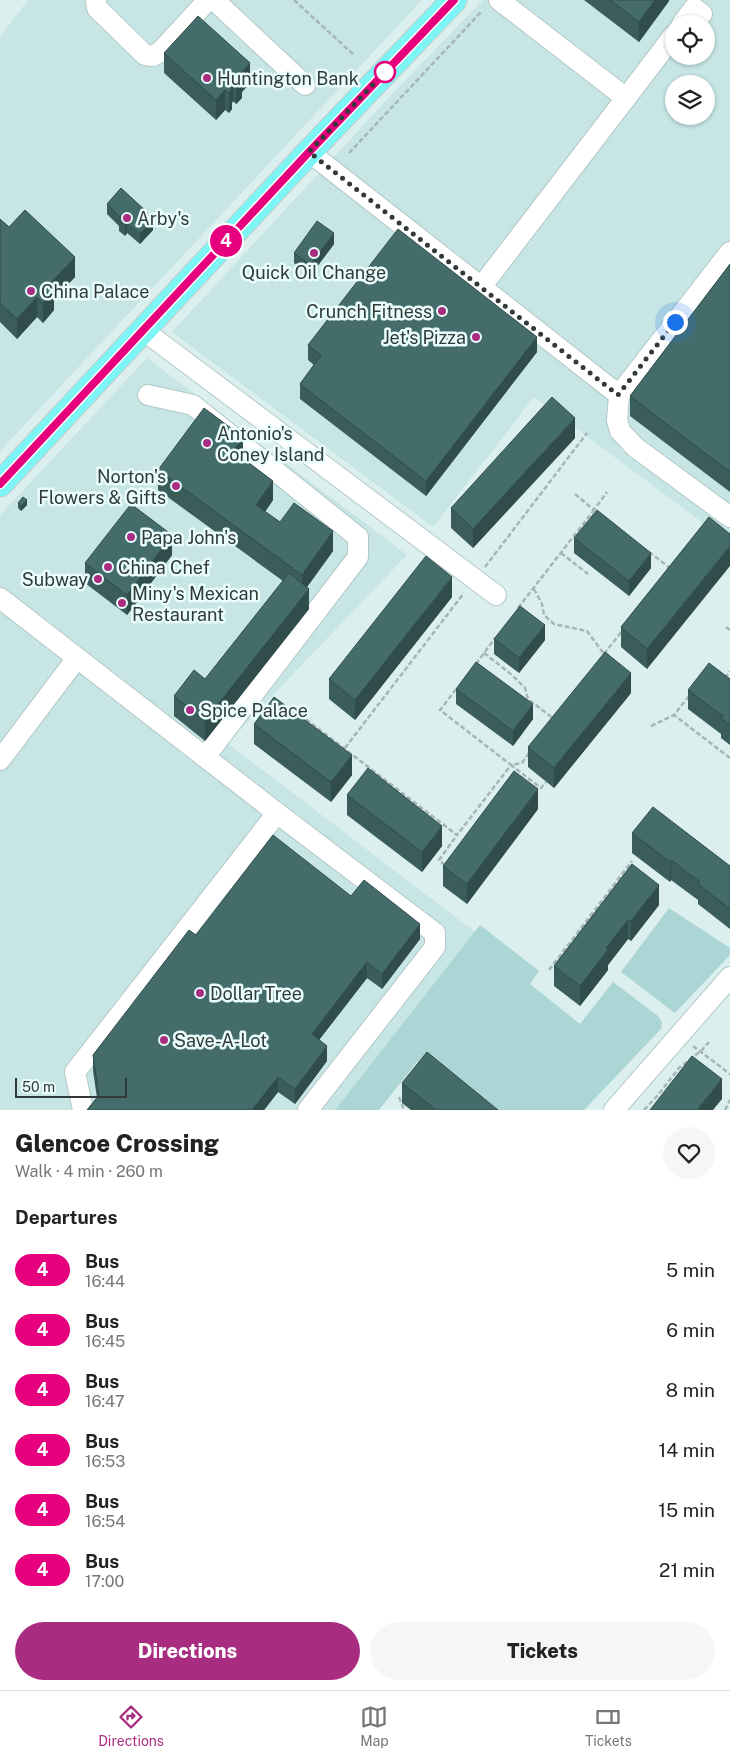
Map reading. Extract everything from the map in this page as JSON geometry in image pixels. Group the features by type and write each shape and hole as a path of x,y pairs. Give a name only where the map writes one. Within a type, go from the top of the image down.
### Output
{"main road":[{"path":"0,484 309,152 454,0"}],"street":[{"path":"96,0 97,8 146,55 153,56 160,52 208,0"},
{"path":"214,0 305,85"},
{"path":"490,5 626,98"},
{"path":"689,15 694,8 702,14"},
{"path":"481,287 665,46"},
{"path":"309,152 618,395"},
{"path":"730,252 618,395 617,420 620,431 635,447 730,517"},
{"path":"143,330 496,595"},
{"path":"148,395 193,405 358,537 358,557 205,757"},
{"path":"0,598 277,814 435,932 435,947 308,1110"},
{"path":"0,760 77,658"},
{"path":"83,1110 75,1072 277,814"},
{"path":"614,1110 730,977"}],"path":[{"path":"294,0 354,55"},
{"path":"348,152 490,5"},
{"path":"483,570 587,433"},
{"path":"517,610 607,492"},
{"path":"574,494 602,516"},
{"path":"648,551 670,568 676,561"},
{"path":"561,553 588,574"},
{"path":"344,748 468,588"},
{"path":"534,588 542,604 544,615 554,624 588,631 604,654 622,631"},
{"path":"726,627 730,630"},
{"path":"473,667 500,632"},
{"path":"484,653 525,688 528,699 555,720"},
{"path":"724,679 730,671"},
{"path":"462,682 440,710 541,788 546,782"},
{"path":"651,726 674,715 692,692"},
{"path":"294,710 458,835"},
{"path":"674,715 730,758"},
{"path":"447,866 439,860 512,765 522,763 533,748"},
{"path":"365,776 370,768"},
{"path":"549,970 632,861"},
{"path":"688,1042 730,1074"},
{"path":"644,1110 658,1096 679,1068 701,1052 710,1042"},
{"path":"399,1097 404,1110"},
{"path":"725,1110 730,1100"}],"shaded area":[{"path":"28,0 422,0 0,451 0,37"},
{"path":"483,0 730,0 730,543 534,397 433,527 172,332 394,92"},
{"path":"147,358 407,555 227,743 475,932 335,1110 0,1110 0,515"},
{"path":"669,908 730,948 730,955 675,1013 621,972"},
{"path":"480,925 539,971 530,984 580,1024 613,982 658,1016 662,1022 661,1029 584,1110 480,1110 417,1062 379,1110 335,1110"}],"building":[{"path":"610,0 655,0 639,22"},
{"path":"198,16 250,63 238,76 242,78 236,84 233,82 229,86 232,89 229,93 225,90 216,100 164,53"},
{"path":"121,188 153,220 140,234 127,223 125,226 119,220 121,218 107,204"},
{"name":"China Palace","path":"25,210 75,257 49,285 54,291 43,303 37,297 17,319 0,303 0,219 9,227"},
{"path":"317,221 334,233 310,265 294,253"},
{"path":"398,229 537,337 426,481 300,384 321,355 308,345"},
{"path":"730,264 730,472 630,396"},
{"path":"552,397 575,418 473,529 451,508"},
{"path":"204,408 243,437 233,451 273,481 256,505 280,522 294,503 333,531 302,575 158,470"},
{"path":"23,497 27,500 21,506 18,503"},
{"path":"131,504 172,535 127,595 85,563"},
{"path":"597,510 651,553 629,581 574,538"},
{"path":"709,517 730,534 730,546 647,649 621,627"},
{"path":"426,556 452,577 355,700 329,679"},
{"path":"289,573 309,589 205,721 174,696 194,670 205,679"},
{"path":"520,606 545,625 519,658 494,639"},
{"path":"605,652 631,673 554,768 528,747"},
{"path":"476,662 533,704 513,731 456,689"},
{"path":"709,663 730,679 730,725 721,718 723,716 688,690"},
{"path":"274,697 352,755 331,782 254,724"},
{"path":"368,768 442,826 422,852 347,795"},
{"path":"514,771 538,789 467,884 443,866"},
{"path":"653,807 730,866 730,909 698,884 700,882 632,833"},
{"path":"273,835 351,896 364,880 420,924 382,974 367,962 312,1034 327,1046 295,1089 278,1077 252,1110 87,1110 99,1095 93,1055 189,930 196,935"},
{"path":"632,864 659,885 631,921 628,920 606,948 608,950 580,986 554,966"},
{"path":"427,1052 498,1110 436,1110 402,1083"},
{"path":"692,1056 722,1079 697,1110 650,1110"}],"bus line":[{"name":"4","path":"0,484 309,152 454,0"}],"place":[{"name":"Huntington Bank","path":"207,78"},
{"name":"Arby's","path":"127,218"},
{"name":"Quick Oil Change","path":"314,253"},
{"name":"China Palace","path":"31,291"},
{"name":"Crunch Fitness","path":"442,311"},
{"name":"Jet's Pizza","path":"476,337"},
{"name":"Antonio's Coney Island","path":"207,443"},
{"name":"Norton's Flowers & Gifts","path":"176,486"},
{"name":"Papa John's","path":"131,537"},
{"name":"China Chef","path":"108,567"},
{"name":"Subway","path":"98,579"},
{"name":"Miny's Mexican Restaurant","path":"122,603"},
{"name":"Spice Palace","path":"190,710"},
{"name":"Dollar Tree","path":"200,993"},
{"name":"Save-A-Lot","path":"164,1040"}],"route":[{"path":"385,72 309,152 618,395 675,322"}]}
